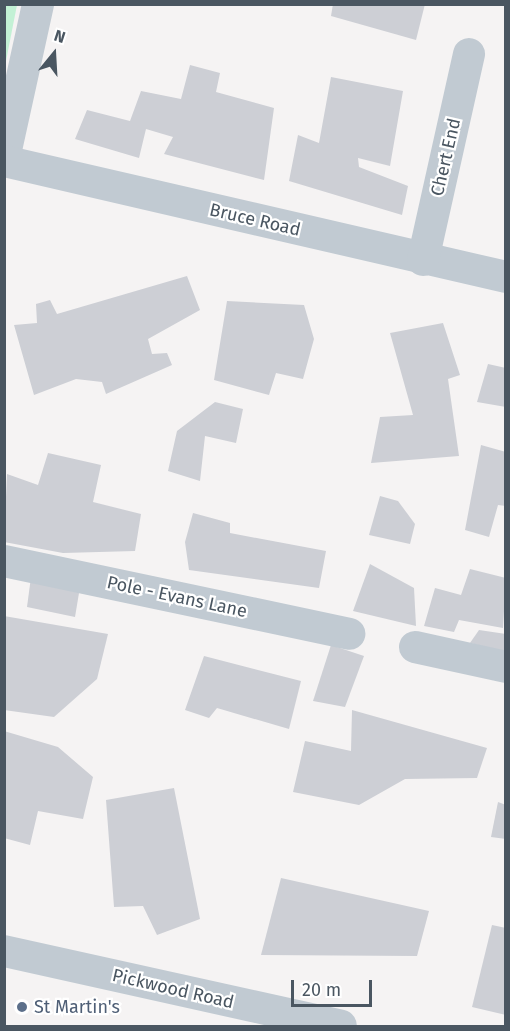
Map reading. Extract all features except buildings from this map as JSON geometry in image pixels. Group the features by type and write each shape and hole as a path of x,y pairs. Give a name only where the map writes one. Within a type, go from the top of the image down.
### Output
{"street":[{"path":"4,160 38,4"},
{"name":"Chert End","path":"423,260 469,54"},
{"name":"Bruce Road","path":"4,160 423,260 506,277"},
{"name":"Pole - Evans Lane","path":"4,561 349,634"},
{"path":"415,647 506,667"},
{"name":"Pickwood Road","path":"4,951 341,1026"}],"green space":[{"path":"4,5 17,5 5,66"}],"place":[{"name":"St Martin's","path":"22,1007"}]}
